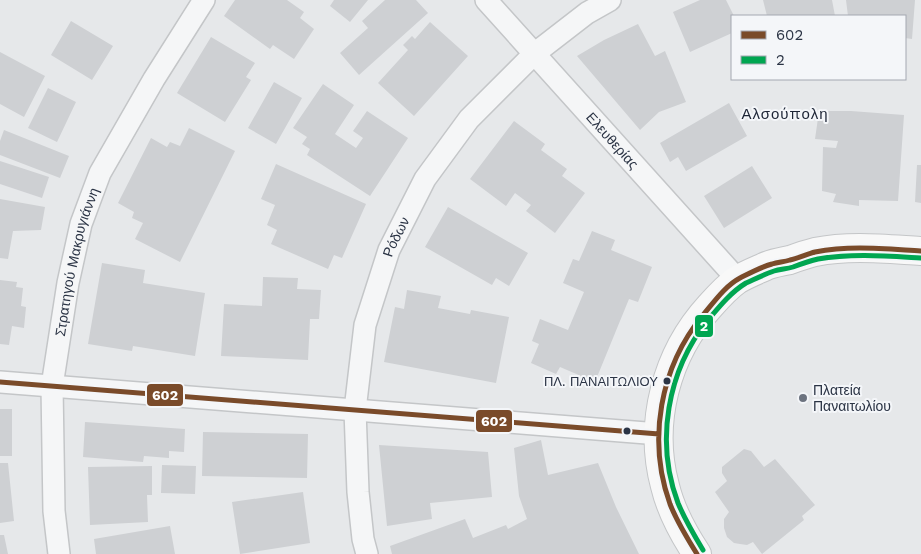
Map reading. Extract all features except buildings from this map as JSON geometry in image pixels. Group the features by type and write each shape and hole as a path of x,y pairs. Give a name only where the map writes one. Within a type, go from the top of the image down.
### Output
{"street":[{"name":"Στρατηγού Μακρυγιάννη","path":"59,554 54,511 52,386 68,283 80,224 100,173 154,78 204,0"},
{"name":"Ελευθερίας","path":"486,0 738,280"},
{"name":"Ρόδων","path":"367,554 363,539 358,492 355,410 365,324 389,250 425,180 469,119 534,54 587,13 610,0"},
{"path":"697,554 684,535 673,511 665,486 660,460 659,434 661,408 667,382 676,357 688,334 702,314 722,293 738,280 766,266 815,252 841,248 921,251"},
{"path":"0,382 659,434"}],"transit line":[{"name":"602","path":"697,554 679,524 670,504 663,480 659,455 662,405 676,357 688,335 729,285 756,270 774,263 828,250 868,248 921,251"},
{"name":"2","path":"703,550 678,503 671,480 667,456 667,432 674,384 694,340 708,320 735,291 746,283 774,271 831,257 921,258"},
{"name":"602","path":"0,382 659,434"}],"place":[{"name":"ΠΛ. ΠΑΝΑΙΤΩΛΙΟΥ","path":"667,381"},
{"name":"Πλατεία Παναιτωλίου","path":"803,398"}],"district":[{"name":"Αλσούπολη","path":"785,114"}]}
